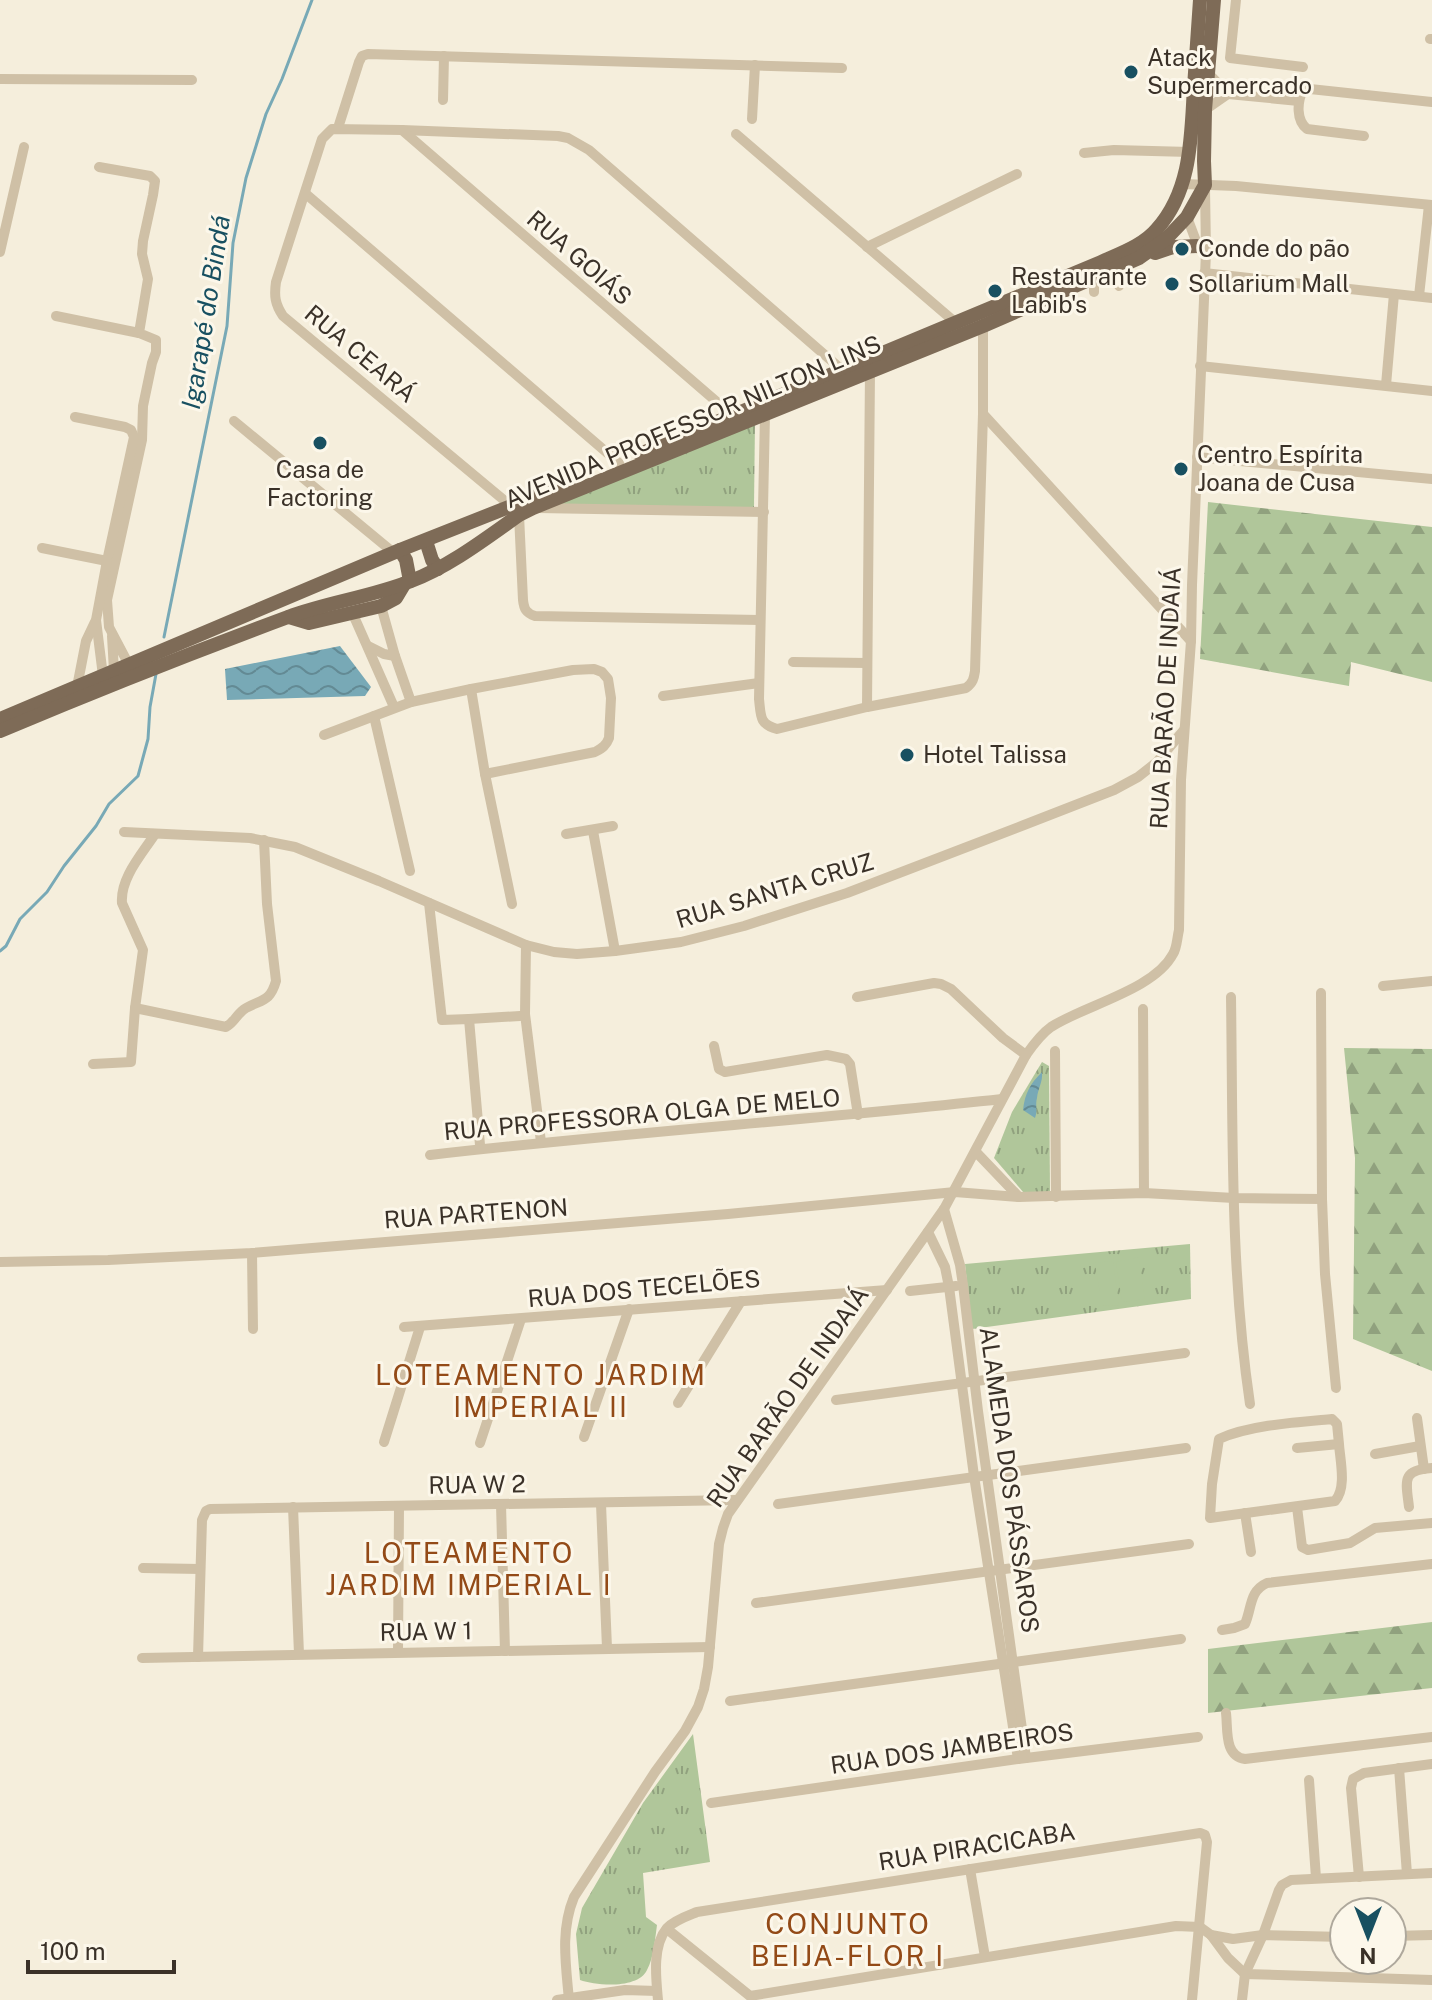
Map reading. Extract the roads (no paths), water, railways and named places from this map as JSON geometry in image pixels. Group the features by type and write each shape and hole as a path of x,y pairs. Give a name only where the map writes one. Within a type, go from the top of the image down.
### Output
{"main road":[{"name":"AVENIDA PROFESSOR NILTON LINS","path":"169,655 408,582 438,569 521,510 619,463 1134,247 1156,231 1173,208 1183,184 1190,152 1200,0"},
{"path":"1205,185 1205,110 1214,0"},
{"name":"AVENIDA PROFESSOR NILTON LINS","path":"0,731 397,552 521,510 983,326 1094,285 1112,270 1139,258 1166,239 1187,217 1205,185"},
{"path":"1139,258 1173,247 1197,246"},
{"path":"426,541 438,569"},
{"path":"289,617 309,623 381,606 396,598 408,582 406,560 397,552"},
{"name":"AVENIDA PROFESSOR NILTON LINS","path":"0,719 129,665 149,663"}],"street":[{"path":"1236,0 1230,58 1303,67"},
{"path":"338,128 362,56 368,54 842,68"},
{"path":"443,100 444,56"},
{"path":"752,119 755,65"},
{"path":"1208,73 1228,94"},
{"path":"0,79 192,80"},
{"path":"1364,136 1307,129 1300,121 1299,101 1303,90 1432,102"},
{"path":"1205,110 1228,94 1299,101"},
{"path":"619,463 306,194 322,139 332,129 558,136 579,143 841,369"},
{"name":"RUA GOIÁS","path":"402,130 732,415"},
{"path":"736,134 956,323"},
{"path":"0,252 24,147"},
{"path":"1084,153 1114,150 1190,152"},
{"path":"99,167 154,179 143,241 142,254 148,279 139,333"},
{"path":"867,247 1017,174"},
{"path":"1183,184 1430,205 1419,296"},
{"name":"RUA BARÃO DE INDAIÁ","path":"565,1999 564,1949 570,1908 582,1884 691,1719 704,1689 719,1544 736,1500 944,1209 1026,1055 1048,1029 1140,984 1160,970 1174,953 1179,930 1179,832 1191,641 1205,185"},
{"name":"RUA CEARÁ","path":"306,194 276,282 276,305 283,316 521,510"},
{"name":"RUA BARÃO DE INDAIÁ","path":"1187,217 1204,267"},
{"path":"1204,267 1432,298"},
{"path":"1112,270 1119,286"},
{"path":"1386,385 1394,294"},
{"path":"56,316 139,333 156,340 143,406 142,440 110,583 108,614 112,634 109,673"},
{"path":"765,414 759,683 762,719 766,725 777,729 867,707 966,688 971,685 975,671 983,326"},
{"path":"1200,366 1432,391"},
{"path":"867,707 870,371"},
{"path":"983,414 1191,641"},
{"path":"75,417 125,427 131,430 134,437 96,620 86,641 77,687"},
{"path":"234,421 397,552"},
{"path":"1197,457 1432,479"},
{"path":"760,620 528,614 524,609 521,510 764,512"},
{"path":"42,548 107,561"},
{"path":"381,606 411,702"},
{"path":"352,612 394,707"},
{"path":"96,620 109,673"},
{"path":"112,634 129,665"},
{"path":"368,646 395,656"},
{"path":"793,662 867,663"},
{"path":"324,735 394,707 471,689 573,670 594,669 608,679 611,698 606,745 595,752 485,774"},
{"path":"663,696 759,683"},
{"path":"471,689 512,904"},
{"path":"374,716 410,871"},
{"name":"RUA SANTA CRUZ","path":"124,832 264,840 295,847 526,945 577,954 615,951 681,942 744,926 847,893 1024,825 1114,790 1138,777 1157,762 1184,730"},
{"path":"566,834 613,826"},
{"path":"593,831 615,951"},
{"path":"93,1064 131,1062 143,950 121,896 126,879 155,834"},
{"path":"135,1008 226,1027 246,1008 269,997 276,981 267,904 264,840"},
{"path":"429,903 442,1020 520,1016"},
{"path":"526,945 525,1014 541,1142"},
{"path":"1383,986 1432,981"},
{"path":"857,997 941,984 951,989 1003,1038 1026,1055"},
{"path":"1321,993 1322,1199 1325,1274 1336,1388"},
{"path":"1231,997 1237,1291 1250,1404"},
{"path":"1143,1009 1144,1193"},
{"path":"469,1019 480,1145"},
{"name":"RUA PROFESSORA OLGA DE MELO","path":"714,1046 721,1071 827,1055 846,1059 850,1064 858,1115"},
{"path":"1055,1051 1056,1197"},
{"name":"RUA PROFESSORA OLGA DE MELO","path":"430,1155 1002,1099"},
{"path":"976,1152 1019,1197"},
{"name":"RUA PARTENON","path":"0,1262 252,1253 955,1192 1019,1197 1144,1193 1322,1199"},
{"name":"ALAMEDA DOS PÁSSAROS","path":"944,1209 963,1285 1022,1759"},
{"name":"ALAMEDA DOS PÁSSAROS","path":"928,1232 945,1267 949,1287 988,1570 1008,1662"},
{"path":"252,1253 253,1329"},
{"path":"910,1291 963,1285"},
{"name":"RUA DOS TECELÕES","path":"404,1327 887,1290"},
{"path":"678,1403 741,1301"},
{"path":"584,1437 629,1309"},
{"path":"480,1443 521,1319"},
{"path":"384,1442 420,1327"},
{"path":"836,1400 1185,1353"},
{"path":"1409,1507 1407,1477 1412,1472 1428,1468 1420,1446 1417,1418"},
{"path":"1332,1419 1337,1424 1340,1496 1335,1501 1297,1507 1210,1518 1219,1439 1254,1429 1332,1419"},
{"path":"1297,1448 1339,1444"},
{"path":"1375,1454 1420,1446"},
{"path":"778,1504 1186,1448"},
{"name":"RUA W 2","path":"200,1569 203,1514 219,1508 736,1500"},
{"path":"501,1504 505,1651"},
{"path":"601,1504 607,1648"},
{"path":"398,1652 399,1506"},
{"path":"293,1507 299,1654"},
{"path":"1297,1507 1302,1547 1308,1550 1350,1543 1375,1528 1432,1523"},
{"path":"1245,1513 1251,1552"},
{"path":"756,1603 1189,1544"},
{"path":"1222,1630 1245,1624 1254,1593 1267,1583 1432,1564"},
{"path":"143,1568 200,1569 198,1657"},
{"path":"730,1701 1181,1639"},
{"name":"RUA W 1","path":"142,1658 710,1647"},
{"path":"1226,1713 1230,1748 1237,1758 1245,1759 1432,1737"},
{"name":"RUA DOS JAMBEIROS","path":"711,1803 1198,1737"},
{"path":"1359,1877 1352,1783 1364,1773 1432,1764"},
{"path":"1399,1768 1407,1874"},
{"path":"1309,1780 1316,1878"},
{"name":"RUA PIRACICABA","path":"667,1929 681,1918 697,1912 1200,1833 1205,1835 1207,1842 1192,2000"},
{"path":"970,1869 985,1957"},
{"path":"1242,2000 1245,1974 1282,1885 1291,1880 1316,1878 1432,1873"},
{"path":"625,1990 658,1996 657,1957 667,1929 750,1998 1176,1926 1200,1927 1211,1935 1245,1974 1432,1980"},
{"path":"1211,1935 1233,1939 1263,1935 1328,1937"},
{"path":"1408,1936 1432,1935"},
{"path":"565,1999 625,1990 657,1977"}],"water":[{"path":"340,646 371,687 365,696 227,700 225,669"},
{"path":"1042,1072 1035,1118 1023,1110 1029,1089"}],"waterway":[{"name":"Igarapé do Bindá","path":"164,637 227,326 233,243 246,178 266,114 312,0"},
{"name":"Igarapé do Bindá","path":"0,951 6,946 20,919 47,892 109,804 138,776 148,739 156,674"}],"place":[{"name":"Atack Supermercado","path":"1131,72"},
{"name":"Conde do pão","path":"1182,249"},
{"name":"Sollarium Mall","path":"1172,284"},
{"name":"Restaurante Labib's","path":"995,291"},
{"name":"Casa de Factoring","path":"320,443"},
{"name":"Centro Espírita Joana de Cusa","path":"1181,469"},
{"name":"Hotel Talissa","path":"907,755"}],"district":[{"name":"LOTEAMENTO JARDIM IMPERIAL II","path":"541,1391"},
{"name":"LOTEAMENTO JARDIM IMPERIAL I","path":"469,1569"},
{"name":"CONJUNTO BEIJA-FLOR I","path":"848,1940"}]}
